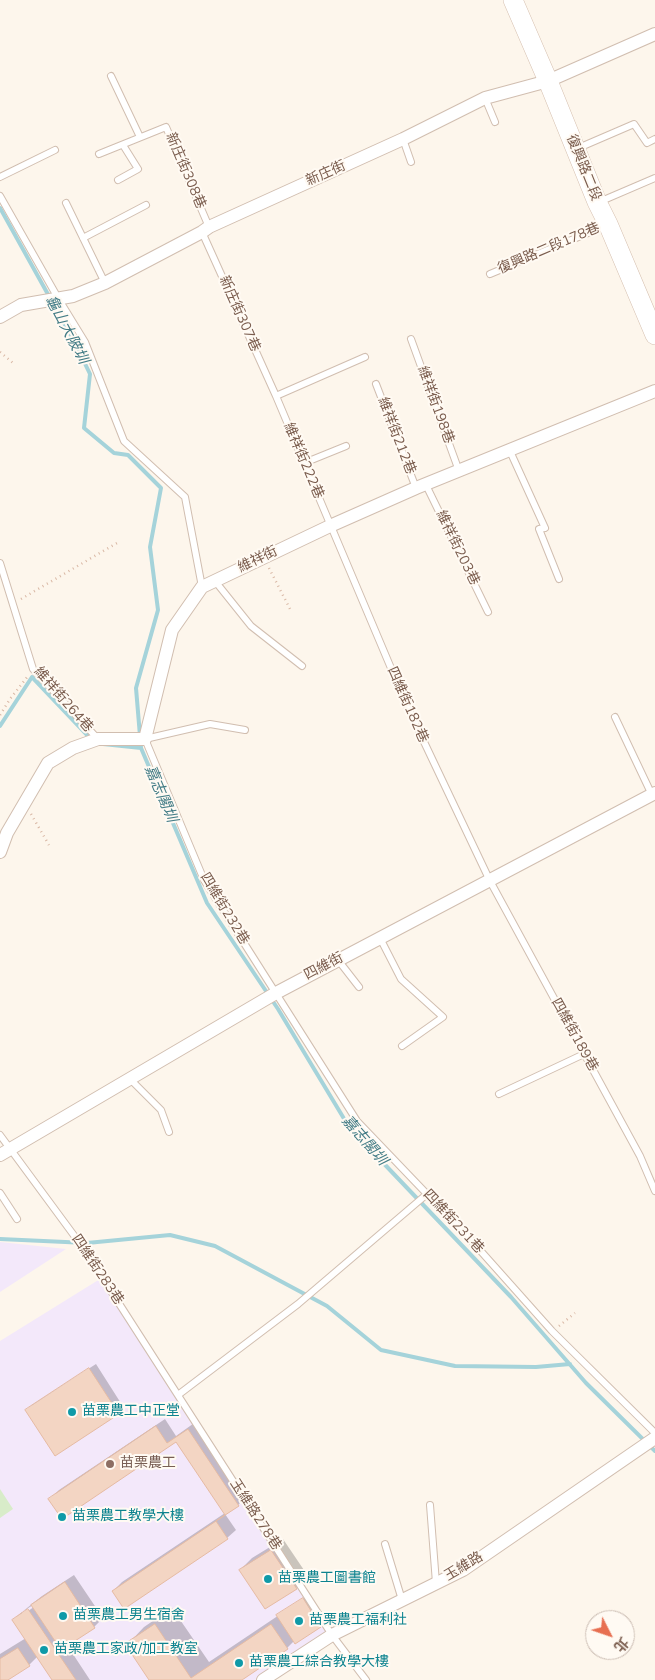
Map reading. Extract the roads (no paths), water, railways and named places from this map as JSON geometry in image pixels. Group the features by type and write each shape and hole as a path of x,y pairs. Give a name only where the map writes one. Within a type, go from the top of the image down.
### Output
{"street":[{"name":"復興路二段","path":"513,0 597,202 655,334"},
{"name":"新庄街","path":"0,317 21,305 73,296 105,283 205,230 404,139 485,98 548,81 655,34"},
{"name":"維祥街","path":"202,587 330,526 509,449 655,390"},
{"path":"0,852 6,833 48,763 73,748 98,739 146,739 152,706 172,630 202,587"},
{"name":"四維街","path":"5,1153 276,992 654,794"},
{"name":"玉維路","path":"263,1680 332,1635 463,1570 655,1438"}],"lane":[{"path":"111,76 140,138"},
{"path":"485,98 495,122"},
{"path":"575,149 634,124 647,143 655,140"},
{"name":"新庄街308巷","path":"99,154 166,127 205,230"},
{"path":"404,139 411,162"},
{"path":"118,180 138,169 123,145"},
{"path":"0,177 55,150"},
{"path":"597,202 655,178"},
{"path":"0,196 85,342 124,441 185,497 202,587"},
{"path":"66,204 105,283"},
{"path":"83,238 146,206"},
{"name":"復興路二段178巷","path":"490,274 608,224"},
{"name":"新庄街307巷","path":"205,230 276,396"},
{"name":"維祥街198巷","path":"411,339 459,470"},
{"path":"276,396 365,357"},
{"name":"維祥街212巷","path":"376,384 421,487"},
{"name":"維祥街222巷","path":"276,396 330,526"},
{"path":"304,463 346,446"},
{"path":"509,449 545,528 539,530 559,579"},
{"name":"維祥街203巷","path":"421,487 488,612"},
{"name":"四維街182巷","path":"330,526 407,706 490,881"},
{"name":"維祥街264巷","path":"0,563 33,669 98,739"},
{"path":"215,581 251,626 302,666"},
{"path":"615,717 654,794"},
{"path":"146,739 210,724 245,730"},
{"name":"四維街232巷","path":"146,739 204,880 276,992"},
{"name":"四維街189巷","path":"490,881 640,1156 655,1192"},
{"path":"380,938 401,979 443,1016 402,1046"},
{"path":"338,960 359,987"},
{"name":"四維街231巷","path":"276,992 357,1122 470,1239 552,1332 655,1433"},
{"path":"499,1094 584,1054"},
{"path":"130,1079 161,1110 169,1132"},
{"name":"四維街283巷","path":"0,1135 5,1153 84,1249 178,1395"},
{"path":"0,1193 17,1219"},
{"path":"178,1395 298,1304 427,1194"},
{"name":"玉維路278巷","path":"178,1395 332,1635 366,1680"},
{"path":"430,1505 436,1583"},
{"path":"385,1544 402,1600"}],"waterway":[{"name":"嘉志閣圳","path":"0,208 75,343 90,374 84,428 114,453 128,455 161,488 150,547 158,610 136,688 141,748 207,903 278,1009 349,1127 511,1297 586,1383 655,1451"},
{"path":"0,726 32,677 90,738"},
{"path":"103,744 141,748"},
{"path":"0,1239 87,1243 170,1235 215,1246 327,1306 381,1350 455,1366 536,1367 570,1364"}],"place":[{"name":"苗栗農工中正堂","path":"72,1412"},
{"name":"苗栗農工","path":"110,1464"},
{"name":"苗栗農工教學大樓","path":"62,1517"},
{"name":"苗栗農工圖書館","path":"268,1579"},
{"name":"苗栗農工男生宿舍","path":"63,1616"},
{"name":"苗栗農工福利社","path":"299,1621"},
{"name":"苗栗農工家政/加工教室","path":"44,1650"},
{"name":"苗栗農工綜合教學大樓","path":"239,1663"}],"water label":[{"name":"龜山大陂圳","path":"66,330"}]}
